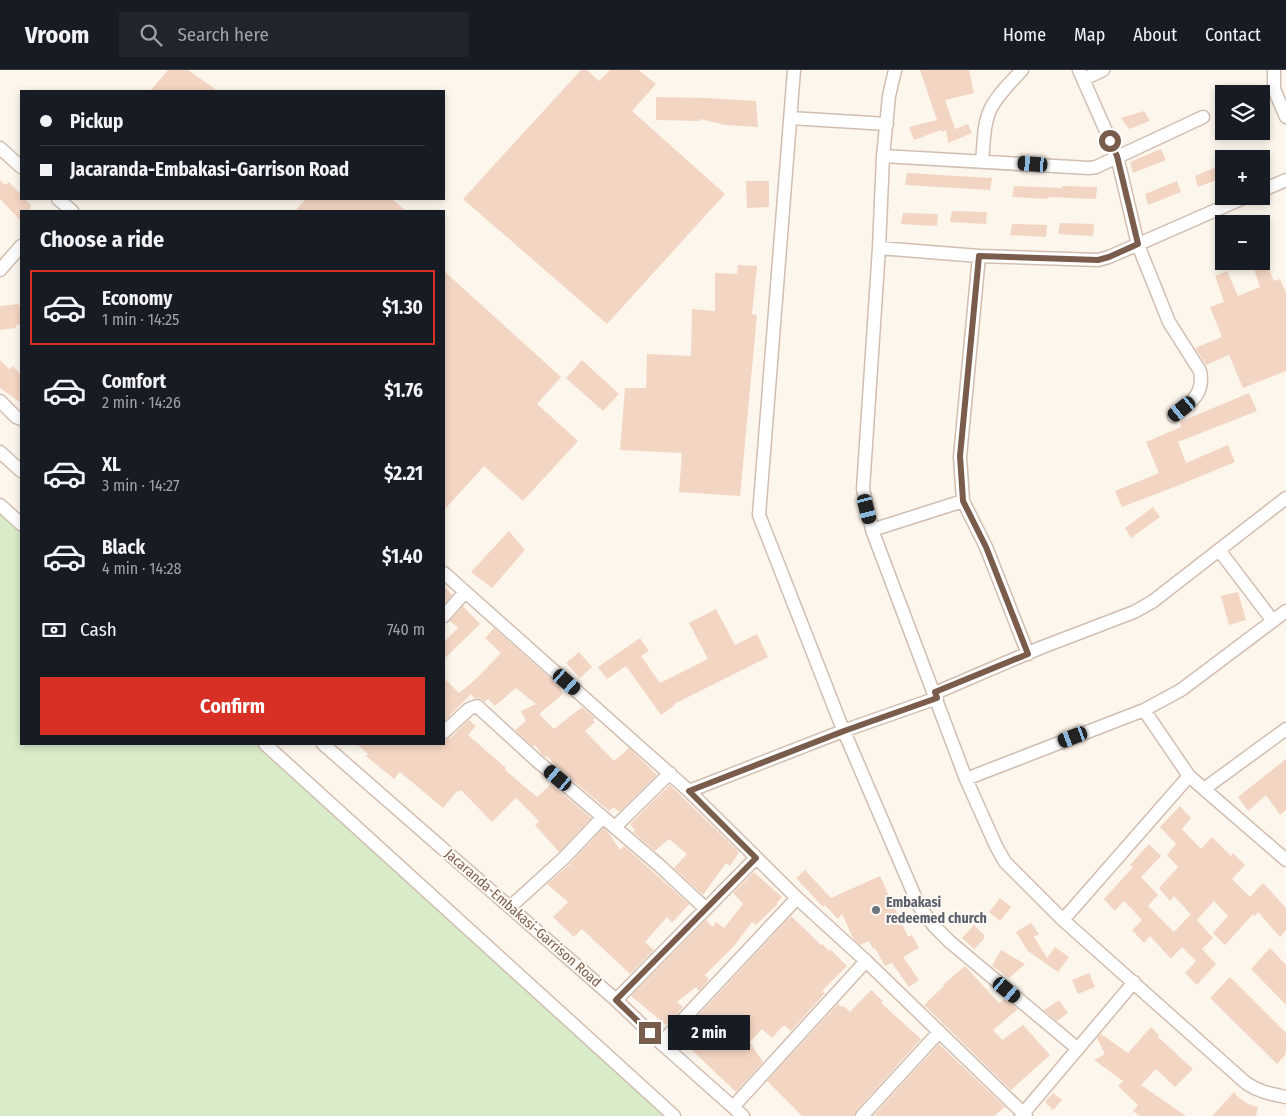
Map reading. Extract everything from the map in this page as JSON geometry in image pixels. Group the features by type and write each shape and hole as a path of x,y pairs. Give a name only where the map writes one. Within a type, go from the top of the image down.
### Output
{"street":[{"path":"794,70 759,516 844,731 919,906 934,926 950,942 1078,1049"},
{"path":"895,70 889,96 883,156 879,248 863,489 872,530 936,695 966,779 1005,862 1063,920 1246,1083 1266,1093 1286,1097"},
{"path":"982,161 986,125 990,111 996,100 1022,70"},
{"path":"1103,70 1081,75 1117,156 1138,244 1169,322 1200,371 1202,380 1199,393 1191,403 1174,416"},
{"path":"1274,70 1274,89 1286,117"},
{"path":"883,156 1090,168 1096,167 1203,117"},
{"path":"790,118 887,124"},
{"path":"0,148 20,166"},
{"path":"1270,187 1286,180"},
{"path":"59,200 71,210"},
{"path":"879,248 979,256 1098,260 1109,257 1227,205"},
{"path":"0,270 20,247"},
{"path":"979,256 960,456 963,501 986,547 1028,654"},
{"path":"0,401 20,419"},
{"path":"0,452 20,470"},
{"path":"689,791 936,695 1028,654 1134,612 1152,602 1286,498"},
{"path":"872,530 963,501"},
{"path":"0,505 20,523"},
{"path":"1219,550 1274,621"},
{"path":"445,574 689,791 797,898 866,961 1023,1115 1134,982"},
{"path":"445,615 465,592"},
{"path":"966,779 1144,710 1181,690 1286,612"},
{"path":"445,731 469,709 477,706 706,908"},
{"path":"1144,710 1189,776 1286,860"},
{"path":"1204,789 1286,729"},
{"path":"266,745 674,1116"},
{"name":"Jacaranda-Embakasi-Garrison Road","path":"329,746 616,1000 661,1044 743,1116"},
{"path":"615,827 670,774"},
{"path":"1063,920 1189,776"},
{"path":"510,907 564,858 603,817"},
{"path":"616,1000 756,858"},
{"path":"661,1044 797,898"},
{"path":"733,1107 866,961"},
{"path":"862,1116 938,1032"}],"green space":[{"path":"0,511 20,529 20,745 257,745 666,1116 0,1116"}],"building":[{"path":"168,70 188,70 217,90 151,90"},
{"path":"581,70 587,70 599,81 610,70 639,70 656,84 632,111 725,194 607,324 463,199"},
{"path":"920,70 969,70 974,93 945,100 955,129 968,124 972,133 948,143 946,130 914,140 909,127 937,120"},
{"path":"656,97 756,101 758,127 725,125 700,119 700,121 656,120"},
{"path":"1144,111 1150,121 1129,129 1121,118"},
{"path":"1161,149 1166,160 1133,173 1130,162"},
{"path":"1215,168 1215,180 1198,187 1195,176"},
{"path":"907,173 992,178 990,190 905,185"},
{"path":"0,180 5,185 9,182 20,194 20,200 26,200 31,205 29,210 20,210 20,220 0,199"},
{"path":"746,181 769,181 769,207 747,208"},
{"path":"1177,181 1181,192 1148,205 1145,194"},
{"path":"1014,186 1097,187 1096,199 1012,197"},
{"path":"305,200 393,200 405,210 296,210"},
{"path":"952,211 987,212 986,224 950,222"},
{"path":"903,213 938,214 937,226 901,224"},
{"path":"1060,223 1094,224 1093,236 1058,234"},
{"path":"1012,224 1047,225 1046,237 1010,235"},
{"path":"738,265 757,266 752,314 757,315 740,496 679,492 682,453 620,450 625,388 646,388 647,354 691,356 692,309 715,311 715,273 737,274"},
{"path":"1254,270 1270,270 1274,281 1280,279 1286,293 1286,371 1243,388 1229,355 1206,365 1195,348 1222,337 1210,307 1224,302 1215,276 1227,271 1238,296 1260,287"},
{"path":"445,272 561,377 537,404 578,441 523,501 484,466 445,509"},
{"path":"18,304 20,307 20,324 16,325 16,328 0,330 0,306"},
{"path":"0,360 9,369 13,366 20,374 20,402 0,388"},
{"path":"582,360 619,394 603,411 566,378"},
{"path":"1249,393 1257,411 1178,442 1186,463 1228,445 1235,462 1122,507 1115,491 1159,473 1146,442 1181,427 1180,422"},
{"path":"1153,507 1160,517 1131,538 1125,528"},
{"path":"509,531 525,550 492,588 471,572"},
{"path":"445,587 452,595 445,603"},
{"path":"1238,592 1246,620 1229,625 1221,596"},
{"path":"463,606 480,624 445,658 445,641 458,628 450,621"},
{"path":"716,609 735,645 757,634 768,657 674,704 661,715 626,666 607,679 598,667 640,638 649,651 641,656 660,683 708,659 689,623"},
{"path":"494,628 559,686 563,694 539,714 554,729 582,707 595,718 593,720 595,722 585,731 614,761 629,748 657,775 619,812 614,807 609,811 558,768 547,756 542,755 535,745 533,747 515,730 526,721 521,711 536,704 516,688 495,706 488,699 485,702 479,698 474,698 471,694 445,720 445,679 459,693 476,679 501,653 485,638"},
{"path":"579,652 592,667 580,678 566,663"},
{"path":"469,720 476,726 468,735 537,797 551,784 591,818 559,852 535,825 539,821 516,798 492,822 461,790 457,791 443,808 400,772 394,779 366,756 368,754 358,745 445,745 445,740 450,738"},
{"path":"1286,759 1286,810 1280,815 1266,795 1248,811 1238,797"},
{"path":"670,785 739,852 730,866 726,863 703,895 674,868 687,854 669,839 655,851 633,832 635,830 630,824"},
{"path":"1180,806 1191,818 1182,829 1201,849 1212,837 1231,856 1233,853 1245,865 1232,879 1250,897 1263,883 1286,908 1286,930 1280,937 1258,912 1255,916 1253,914 1225,945 1213,933 1228,916 1214,901 1197,920 1213,938 1202,949 1216,964 1197,985 1185,973 1196,961 1182,947 1171,959 1150,936 1144,943 1132,930 1142,920 1124,901 1115,911 1104,899 1133,867 1130,865 1149,844 1161,856 1141,877 1158,895 1148,906 1174,932 1191,914 1174,896 1170,901 1159,888 1178,867 1167,855 1176,844 1160,827"},
{"path":"603,828 608,832 620,850 624,846 689,904 672,923 667,917 645,942 654,950 630,974 582,929 574,937 553,917 568,902 547,884 570,864"},
{"path":"805,870 831,898 880,876 908,937 912,935 919,948 903,957 919,980 909,987 892,963 885,966 869,941 860,945 853,938 842,914 838,919 825,905 823,907 796,878"},
{"path":"754,872 782,897 778,904 756,925 752,922 734,946 705,975 709,979 699,991 696,987 677,1002 683,1007 666,1025 631,996 706,920 713,927 716,922 724,928 743,904 733,893"},
{"path":"1000,898 1011,907 1000,921 989,912"},
{"path":"791,916 821,945 829,951 830,949 847,966 822,991 825,993 791,1031 784,1025 772,1038 762,1029 750,1042 763,1062 736,1092 678,1037"},
{"path":"1031,923 1039,934 1034,937 1047,958 1055,947 1069,957 1058,972 1028,951 1016,932"},
{"path":"974,925 984,935 984,939 974,949 962,938"},
{"path":"1270,948 1286,965 1286,1005 1251,969"},
{"path":"1001,950 1025,964 1009,978 992,966"},
{"path":"965,966 999,1003 1005,999 1018,1009 993,1030 1002,1040 1023,1025 1050,1055 1011,1090 924,1005"},
{"path":"1089,973 1095,987 1078,994 1072,980"},
{"path":"1230,977 1286,1033 1286,1054 1277,1064 1210,998"},
{"path":"871,990 883,1001 881,1003 921,1039 856,1111 854,1116 802,1116 767,1081 838,1004 842,1007 844,1006 850,1012"},
{"path":"1059,1000 1068,1013 1057,1021 1044,1010"},
{"path":"1151,1027 1159,1035 1158,1037 1193,1069 1175,1087 1156,1069 1141,1085 1186,1116 1140,1116 1133,1111 1138,1105 1118,1086 1123,1081 1094,1060 1105,1054 1097,1038 1101,1034 1128,1053"},
{"path":"939,1044 1005,1107 994,1116 873,1116"},
{"path":"1234,1092 1239,1098 1250,1105 1258,1107 1256,1116 1212,1116"},
{"path":"1053,1093 1062,1100 1053,1110 1045,1102"}],"place":[{"name":"Embakasi redeemed church","path":"876,910"}],"route":[{"path":"650,1033 616,1000 756,858 689,791 844,731 937,698 935,692 1028,654 986,547 963,501 960,456 979,256 1086,261 1109,257 1138,244 1117,156 1110,141"}]}
